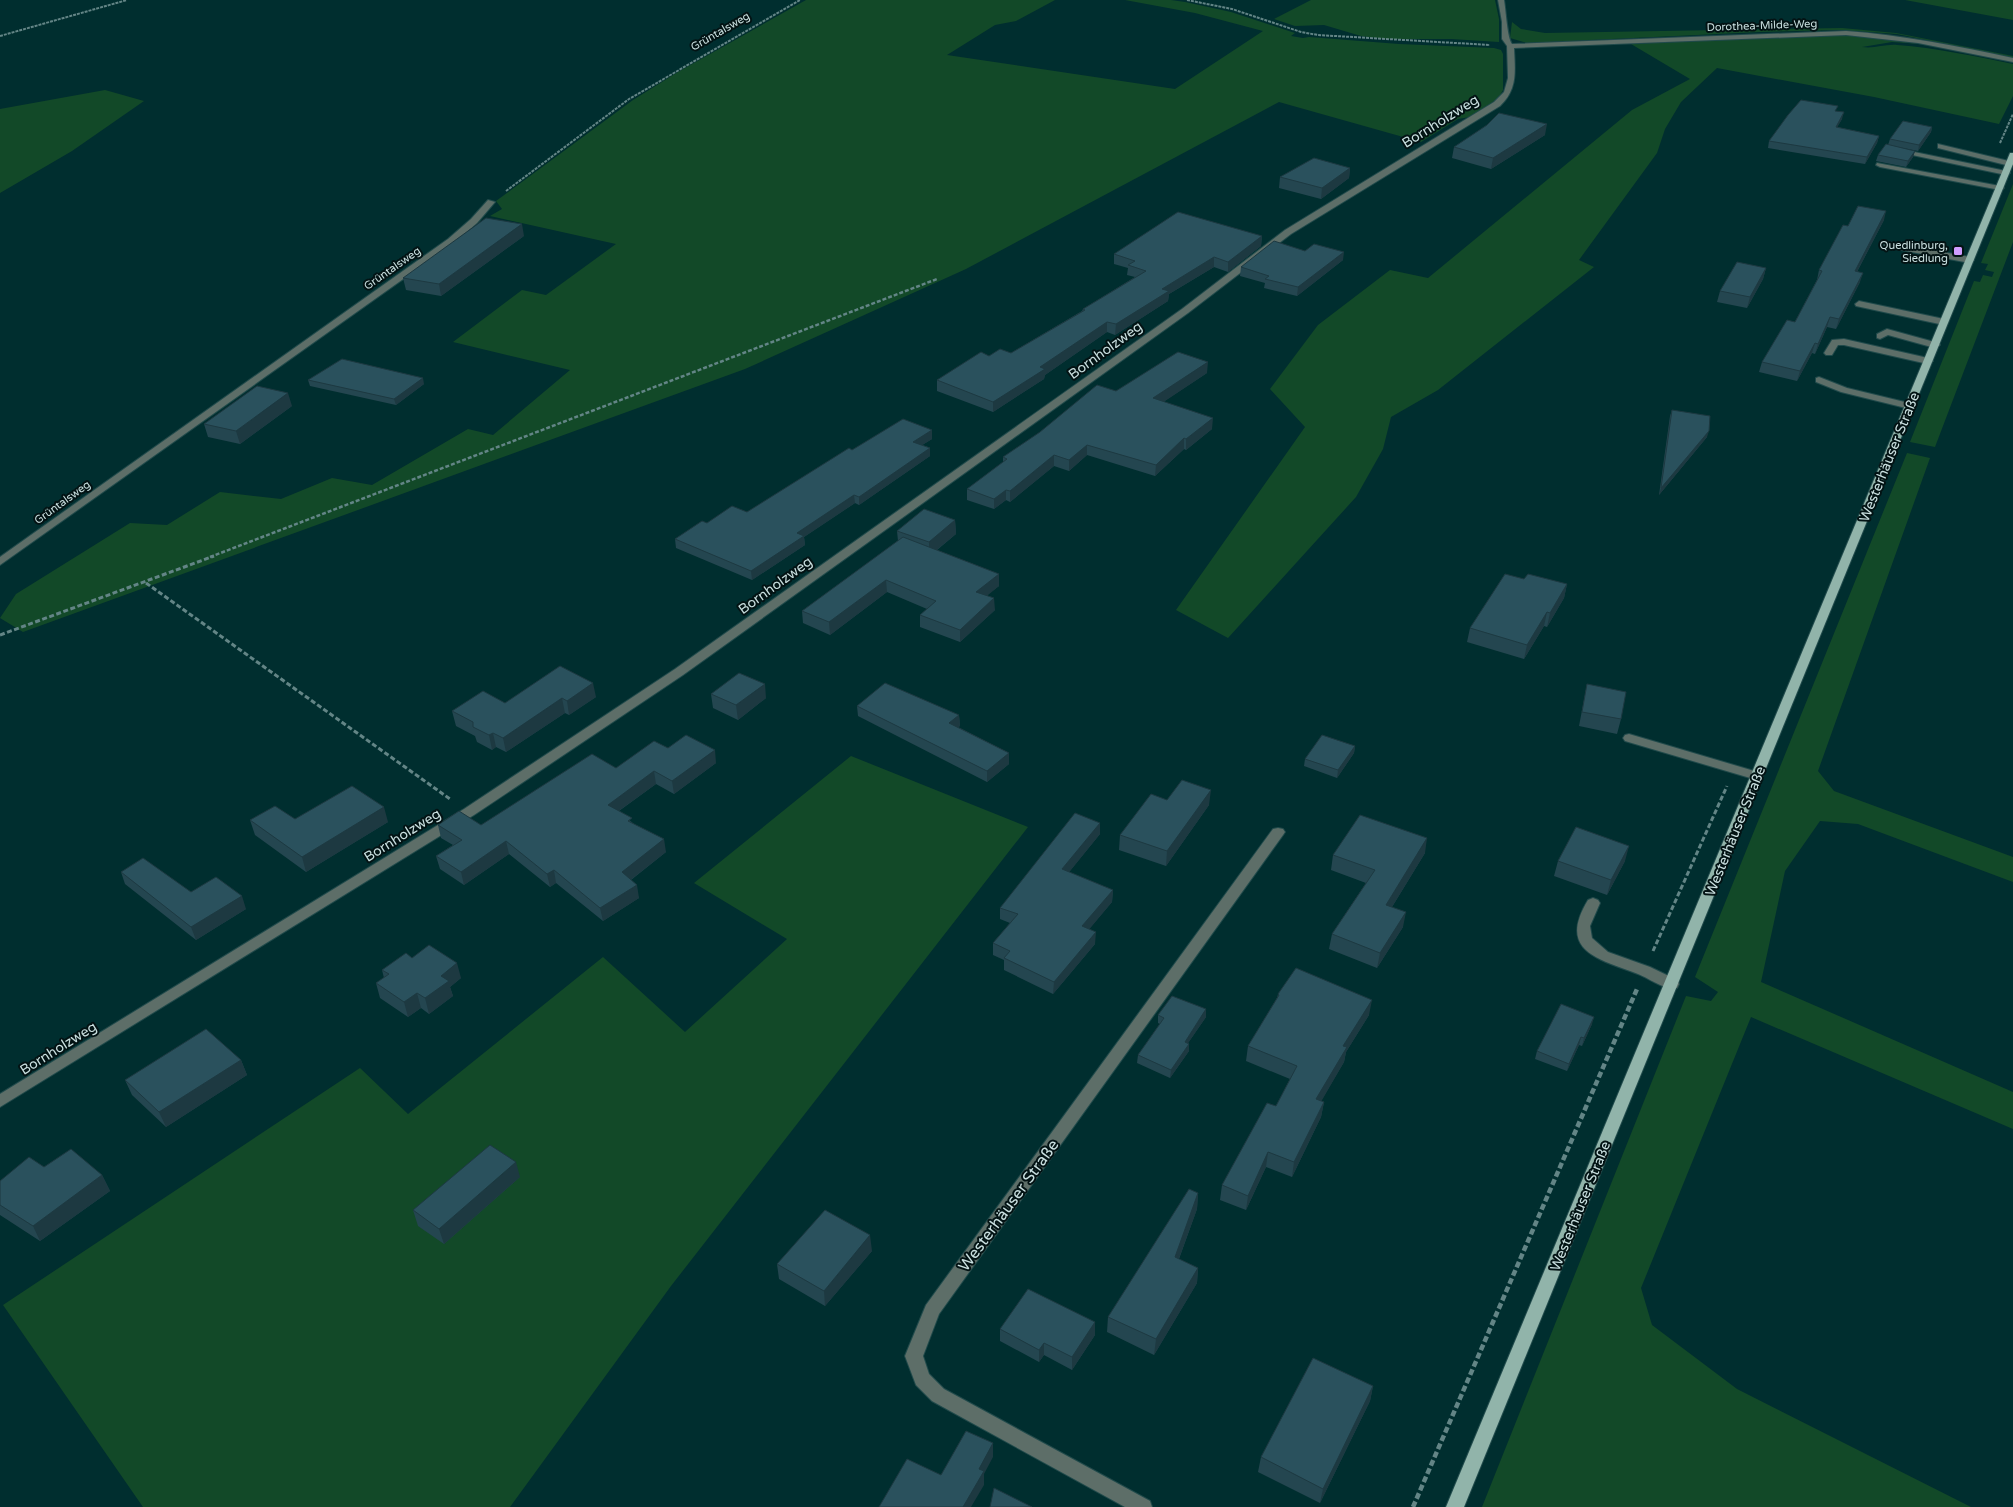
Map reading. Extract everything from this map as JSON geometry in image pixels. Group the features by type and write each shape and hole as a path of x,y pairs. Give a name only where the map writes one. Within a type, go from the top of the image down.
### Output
{"main road":[{"name":"Westerhäuser Straße","path":"1455,1507 2009,164"}],"street":[{"name":"Bornholzweg","path":"0,1101 468,812 687,667 1185,311 1288,232 1507,97 1512,89 1510,46 1505,39 1505,22 1501,0"},
{"name":"Dorothea-Milde-Weg","path":"1510,46 1821,32 1866,33 1896,36 2013,60"},
{"path":"1940,146 2009,164"},
{"path":"1889,148 2009,164"},
{"path":"1880,165 2000,188"},
{"name":"Grüntalsweg","path":"0,562 451,241 474,221 491,202"},
{"path":"1888,245 1970,260"},
{"path":"1859,304 1944,322"},
{"path":"1880,336 1887,332 1935,345"},
{"path":"1828,353 1835,342 1844,342 1928,361"},
{"path":"1819,380 1844,390 1910,406"},
{"path":"1629,738 1757,776"},
{"name":"Westerhäuser Straße","path":"1143,1507 938,1395 922,1380 914,1356 932,1310 1278,832"},
{"path":"1593,903 1583,926 1585,940 1603,956 1645,971 1672,984"}],"path":[{"path":"0,36 127,0"},
{"name":"Grüntalsweg","path":"491,202 629,99 800,0"},
{"path":"1187,0 1232,9 1301,32 1318,35 1510,46"},
{"path":"1993,160 2013,114"},
{"path":"0,635 145,582 937,279"},
{"path":"145,582 468,812"},
{"path":"1412,1507 1735,768"}],"green space":[{"path":"806,0 1055,0 1016,21 995,25 947,55 1175,89 1263,31 1195,13 1125,0 1171,0 1231,12 1295,33 1291,36 1303,38 1494,48 1501,50 1503,54 1503,90 1498,99 1470,117 1458,119 1421,142 1279,102 966,269 745,369 23,632 0,618 16,594 130,523 167,525 220,492 281,499 332,478 372,485 468,429 493,435 570,370 453,342 522,290 546,295 616,244 490,216 502,209 496,201 633,100 678,72"},
{"path":"1311,0 1495,0 1499,19 1499,42 1451,39 1385,39 1361,36 1324,25 1295,26 1274,19"},
{"path":"1905,0 2013,0 2013,20"},
{"path":"1512,22 1521,29 1545,33 1842,28 1896,33 2013,56 2013,58 1897,34 1839,30 1527,43 1510,38"},
{"path":"1854,35 1921,44 1892,42 1862,47 1912,46 2013,64 2013,96 1999,124 1874,97 1717,68 1681,102 1665,129 1657,153 1579,260 1594,267 1438,390 1391,417 1383,449 1356,497 1228,638 1176,610 1305,427 1270,389 1318,325 1390,270 1428,278 1632,110 1690,79 1631,44"},
{"path":"105,90 144,101 72,151 0,193 0,109"},
{"path":"2013,184 2013,242 1935,447 1910,442 1974,281 1980,282 1983,275 1992,277 1994,272 1985,270 1988,264 1981,263"},
{"path":"1907,453 1930,458 1818,771 1834,791 2013,857 2013,882 1858,824 1820,821 1785,871 1761,982 2013,1092 2013,1129 1751,1017 1641,1288 1652,1325 1737,1389 1971,1507 1482,1507 1686,996 1711,1001 1718,992 1695,977"},
{"path":"851,756 1028,827 671,1286 510,1507 143,1507 3,1305 360,1068 408,1114 603,957 685,1032 787,939 694,883"}],"building":[{"path":"1801,100 1838,106 1835,111 1844,112 1836,127 1879,136 1867,157 1769,141"},
{"path":"1499,113 1547,124 1493,158 1454,147 1487,125"},
{"path":"1903,121 1932,127 1919,145 1890,139"},
{"path":"1886,144 1915,151 1908,161 1878,155"},
{"path":"1314,158 1350,168 1322,188 1280,177"},
{"path":"1858,206 1886,211 1855,271 1863,273 1839,319 1830,317 1818,344 1815,343 1800,371 1762,362 1787,320 1795,322 1822,271 1819,270 1843,225 1848,226"},
{"path":"1178,212 1262,236 1228,262 1214,257 1162,289 1169,291 1116,324 1107,322 1040,367 1045,369 993,402 937,380 981,352 989,356 1000,349 1011,353 1085,310 1083,309 1146,271 1128,265 1135,261 1114,254"},
{"path":"486,218 522,224 439,284 403,278"},
{"path":"1274,241 1305,251 1314,244 1344,252 1298,287 1265,279 1269,276 1241,267"},
{"path":"1737,262 1766,268 1750,297 1720,291"},
{"path":"1178,352 1208,362 1153,398 1213,418 1186,439 1184,438 1156,465 1087,445 1069,460 1054,455 1010,491 1006,490 994,499 967,489 1007,459 1003,457 1040,432 1097,385 1116,391"},
{"path":"342,359 423,378 394,399 308,380"},
{"path":"257,386 288,393 236,431 204,424"},
{"path":"1672,410 1710,416 1709,431 1661,488"},
{"path":"903,419 932,430 913,442 930,448 859,497 854,495 797,533 804,536 751,571 675,539 702,521 707,523 732,506 747,512 849,448 852,450"},
{"path":"924,509 955,520 929,542 897,531"},
{"path":"903,537 999,574 976,592 994,598 960,630 920,615 936,601 886,580 829,622 802,611"},
{"path":"1505,574 1524,579 1528,574 1567,584 1550,613 1547,612 1527,645 1470,628"},
{"path":"560,666 593,683 567,701 562,698 503,738 493,733 489,735 473,727 473,722 452,711 483,691 505,703"},
{"path":"739,673 765,684 736,705 711,694"},
{"path":"885,683 959,715 949,723 1009,753 987,771 857,706"},
{"path":"1587,684 1626,692 1621,719 1582,712"},
{"path":"686,735 715,750 672,781 654,771 608,805 632,818 628,821 664,839 622,872 637,885 600,908 554,870 547,874 506,841 461,872 436,856 462,840 438,825 459,811 481,825 592,754 616,768 654,741 668,748"},
{"path":"1322,735 1355,746 1338,770 1305,759"},
{"path":"1182,780 1211,790 1167,851 1120,835 1151,794 1167,800"},
{"path":"352,786 384,807 302,857 250,820 275,806 295,819"},
{"path":"1075,813 1100,823 1062,869 1113,890 1082,926 1096,932 1054,982 1004,958 1010,951 993,943 1018,914 1000,908"},
{"path":"1360,815 1427,838 1386,905 1406,912 1380,953 1332,934 1375,870 1333,855"},
{"path":"1576,827 1629,846 1611,880 1558,861"},
{"path":"143,858 191,892 216,877 242,896 191,927 121,872"},
{"path":"429,945 457,963 441,976 449,981 425,998 417,993 404,1002 376,983 389,974 382,970 406,953 412,958"},
{"path":"1296,968 1372,1000 1343,1046 1347,1047 1316,1099 1324,1102 1294,1162 1268,1152 1248,1196 1222,1185 1267,1103 1276,1106 1297,1066 1248,1046 1278,994"},
{"path":"1172,996 1206,1009 1185,1042 1189,1044 1171,1070 1138,1055 1164,1018 1158,1015"},
{"path":"1561,1004 1594,1017 1584,1038 1581,1037 1569,1064 1537,1051"},
{"path":"206,1029 241,1060 159,1112 125,1080"},
{"path":"490,1145 516,1162 439,1229 413,1210"},
{"path":"71,1149 102,1175 33,1226 0,1205 0,1181 29,1157 44,1167"},
{"path":"1189,1189 1198,1193 1175,1257 1198,1268 1156,1339 1108,1317"},
{"path":"825,1210 870,1235 824,1291 777,1264"},
{"path":"1028,1289 1095,1322 1072,1357 1044,1343 1039,1350 1000,1329"},
{"path":"1313,1358 1373,1386 1323,1489 1261,1457"},
{"path":"966,1431 993,1443 979,1469 984,1471 963,1507 879,1507 907,1459 941,1475"},
{"path":"994,1488 1032,1507 990,1507"}],"place":[{"name":"Quedlinburg, Siedlung","path":"1958,251"}]}
